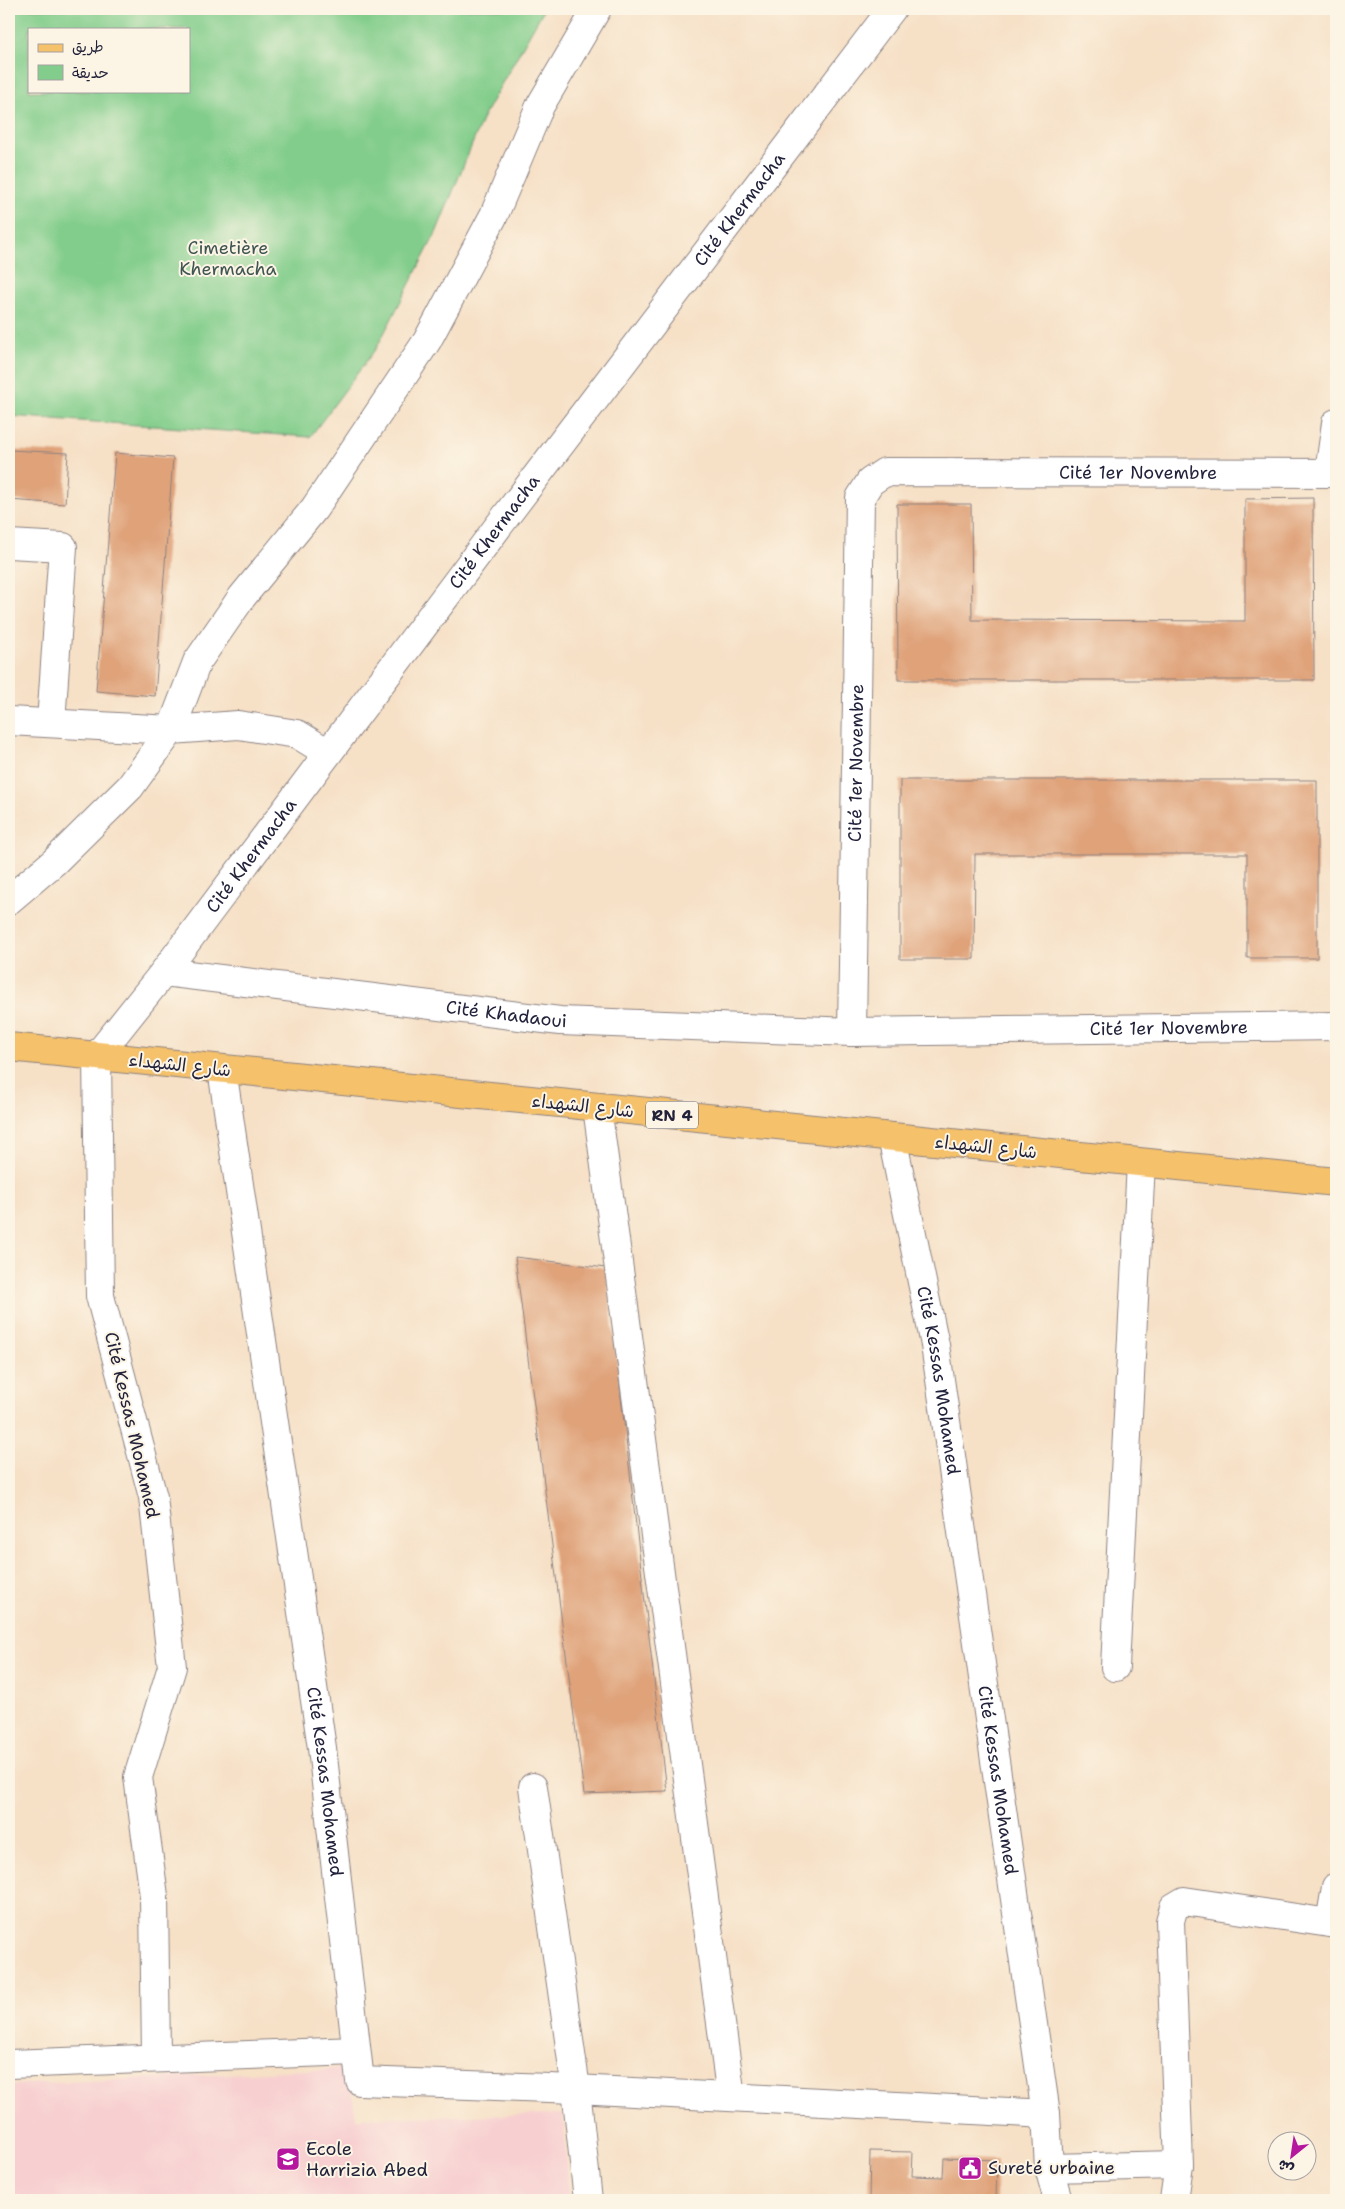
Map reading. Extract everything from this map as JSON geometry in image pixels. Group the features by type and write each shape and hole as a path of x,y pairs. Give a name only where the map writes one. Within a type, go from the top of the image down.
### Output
{"main road":[{"name":"شارع الشهداء","path":"9,1047 1336,1182"}],"street":[{"path":"9,900 54,862 130,787 172,730 197,662 242,597 314,509 427,341 494,215 540,106 597,9"},
{"name":"Cité Khermacha","path":"97,1056 164,972 506,516 892,9"},
{"path":"1333,473 1336,423"},
{"name":"Cité 1er Novembre","path":"1333,473 885,472 870,482 860,498 852,1032 1336,1026"},
{"path":"9,544 64,547 51,724"},
{"path":"9,721 172,730 238,725 297,734 328,753"},
{"name":"Cité Khadaoui","path":"164,972 560,1021 852,1032"},
{"name":"Cité Kessas Mohamed","path":"97,1056 100,1296 153,1497 172,1667 138,1777 154,1896 156,2058"},
{"name":"Cité Kessas Mohamed","path":"222,1069 322,1748 360,2081 576,2089 1046,2114 935,1345 892,1137"},
{"path":"597,1107 731,2097"},
{"path":"1115,1666 1141,1163"},
{"path":"533,1787 576,2089 588,2200"},
{"path":"1174,2200 1179,2165 1170,1921 1174,1908 1184,1901 1333,1923 1336,1887"},
{"path":"9,2064 356,2051"},
{"path":"1046,2114 1049,2168 1058,2200"},
{"path":"1049,2168 1179,2165"}],"shaded area":[{"name":"Ecole Harrizia Abed","path":"348,2068 356,2118 563,2114 569,2200 9,2200 9,2085"}],"green space":[{"name":"Cimetière Khermacha","path":"9,9 544,9 484,115 436,233 377,347 310,437 9,416"}],"building":[{"path":"9,450 68,453 65,504 9,500"},
{"path":"115,453 173,458 155,696 96,691"},
{"path":"1313,498 1314,680 898,680 897,504 971,504 972,620 1245,621 1245,499"},
{"path":"900,780 1317,780 1317,958 1247,958 1247,854 975,854 974,959 900,959"},
{"path":"515,1257 606,1268 667,1791 584,1794"},
{"name":"Sureté urbaine","path":"870,2151 913,2152 912,2176 943,2177 944,2158 997,2160 996,2200 869,2200"}],"place":[{"name":"Ecole Harrizia Abed","path":"288,2159"},
{"name":"Sureté urbaine","path":"970,2168"}]}
